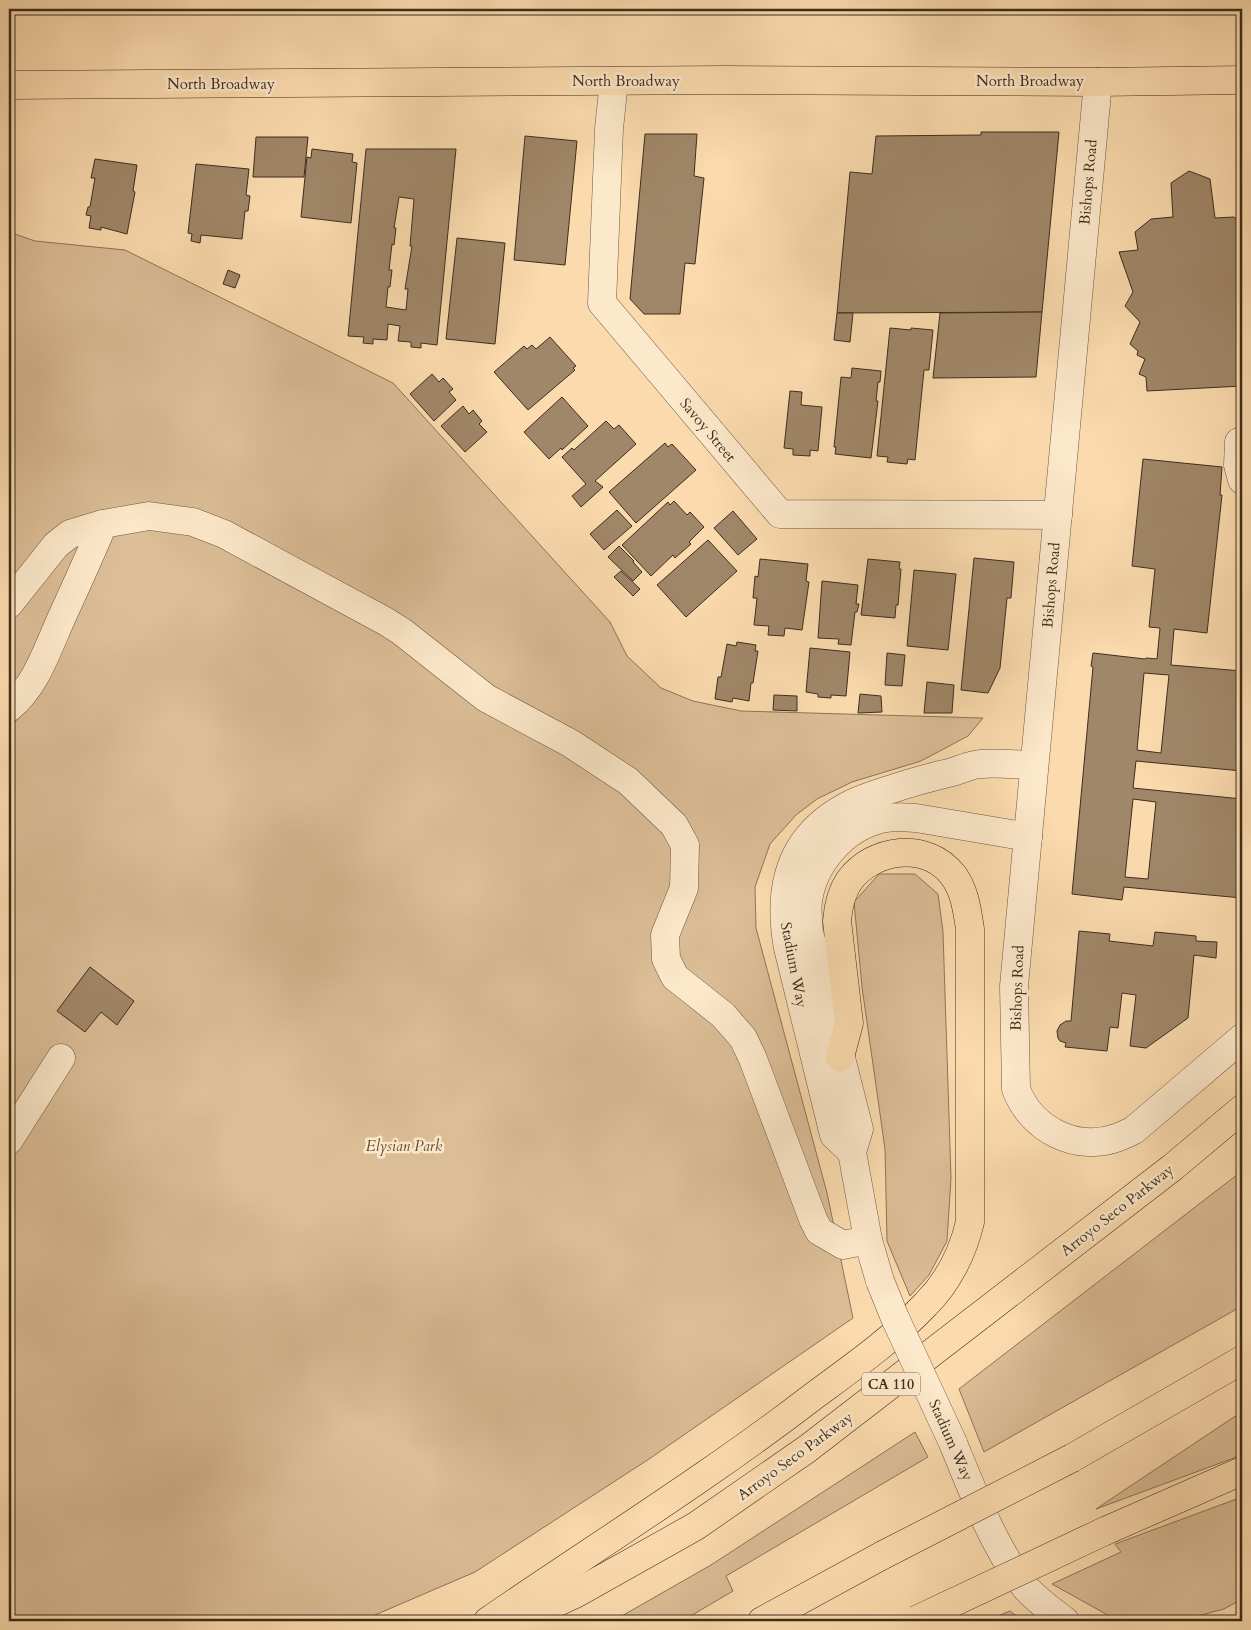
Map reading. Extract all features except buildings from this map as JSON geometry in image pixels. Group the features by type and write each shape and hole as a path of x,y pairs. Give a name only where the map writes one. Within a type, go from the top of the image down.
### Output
{"main road":[{"name":"North Broadway","path":"9,85 818,80 1098,82 1242,80"},
{"path":"488,1621 768,1432 881,1345 926,1304 940,1288 950,1272 966,1240 970,1222 970,929 964,898 958,884 952,874 941,863 906,852 884,855 870,862 859,872 850,881 843,893 838,907 837,922 849,1023 840,1057"},
{"name":"Arroyo Seco Parkway","path":"516,1621 575,1594 696,1526 807,1449 1173,1167 1242,1110"},
{"path":"762,1621 883,1555 1072,1458 1242,1360"},
{"path":"915,1621 1105,1531 1242,1471"}],"street":[{"name":"Savoy Street","path":"614,81 609,129 602,303 780,514 1058,515"},
{"name":"Bishops Road","path":"1098,82 1014,986 1016,1089 1020,1100 1028,1110 1040,1124 1054,1134 1067,1140 1084,1142 1098,1142 1116,1138 1134,1130 1242,1038"},
{"path":"1239,442 1238,465 1242,480"},
{"path":"9,604 56,545 70,534 103,524 149,516 194,522 224,534 385,621 401,631 486,698 570,743 628,781 674,826 685,845 684,888 664,934 666,959 675,977 723,1015 742,1038 753,1059 819,1231 843,1245 868,1240"},
{"path":"9,708 20,699 34,678 103,524"},
{"name":"Stadium Way","path":"852,1152 834,1135 788,948 784,928 784,907 785,888 790,868 799,851 811,835 827,820 846,807 862,800 914,782 981,764 1034,765"},
{"name":"Stadium Way","path":"1028,837 916,818 882,819 866,824 852,832 829,853 816,872 808,902 808,917 809,932 859,1129 852,1152 868,1240 880,1281 992,1534 1008,1562 1027,1589 1065,1621"},
{"path":"9,1140 61,1058"}],"green space":[{"name":"Elysian Park","path":"9,232 35,241 125,250 393,383 610,622 627,656 661,688 693,701 741,711 983,718 968,736 921,761 852,782 817,799 796,815 770,844 755,887 756,928 827,1193 853,1318 649,1459 475,1572 361,1621 9,1621"},
{"path":"879,874 915,874 938,894 943,932 951,1178 947,1241 929,1275 910,1296 887,1241 885,1149 862,987 854,902"},
{"path":"1242,1171 1242,1306 984,1452 959,1389"},
{"path":"1242,1413 1242,1455 1096,1509 1234,1417"},
{"path":"915,1432 928,1457 726,1576 733,1591 682,1621 613,1621 711,1565"},
{"path":"1242,1497 1242,1599 1224,1609 1179,1621 1133,1621 1113,1618 1052,1584 1121,1552 1115,1544"},
{"path":"1010,1611 1023,1621 986,1621"}]}
